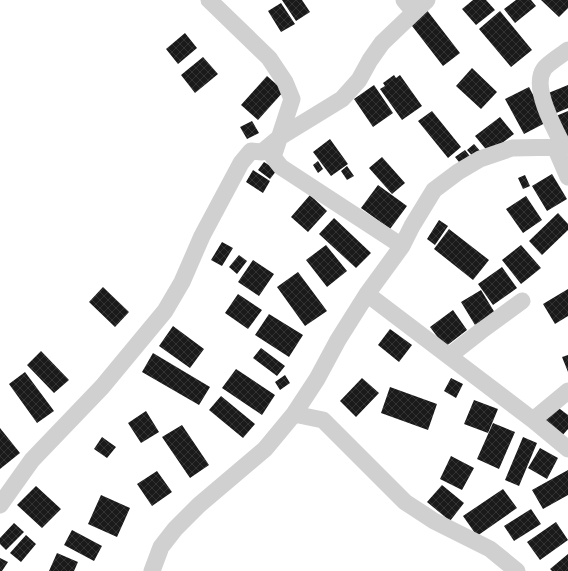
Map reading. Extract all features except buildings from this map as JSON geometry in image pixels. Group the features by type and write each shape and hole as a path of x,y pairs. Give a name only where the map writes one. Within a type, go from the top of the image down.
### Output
{"street":[{"path":"209,0 269,58 285,82 292,98 280,137 267,154"},
{"path":"280,137 342,99 359,80 370,60 409,6 428,0"},
{"path":"568,50 544,68 540,76 541,94 546,111 562,147 568,177"},
{"path":"152,571 161,547 175,529 204,500 265,449 294,414 367,294 402,246 412,226 434,190 458,172 480,159 512,148 562,147"},
{"path":"0,505 32,460 102,387 165,311 182,282 202,236 241,163 251,151 267,154 281,168 402,246"},
{"path":"367,294 533,420 568,449"},
{"path":"449,356 522,301"},
{"path":"533,420 568,391"},
{"path":"294,414 323,420 405,502 434,521 490,549 517,571"}]}
